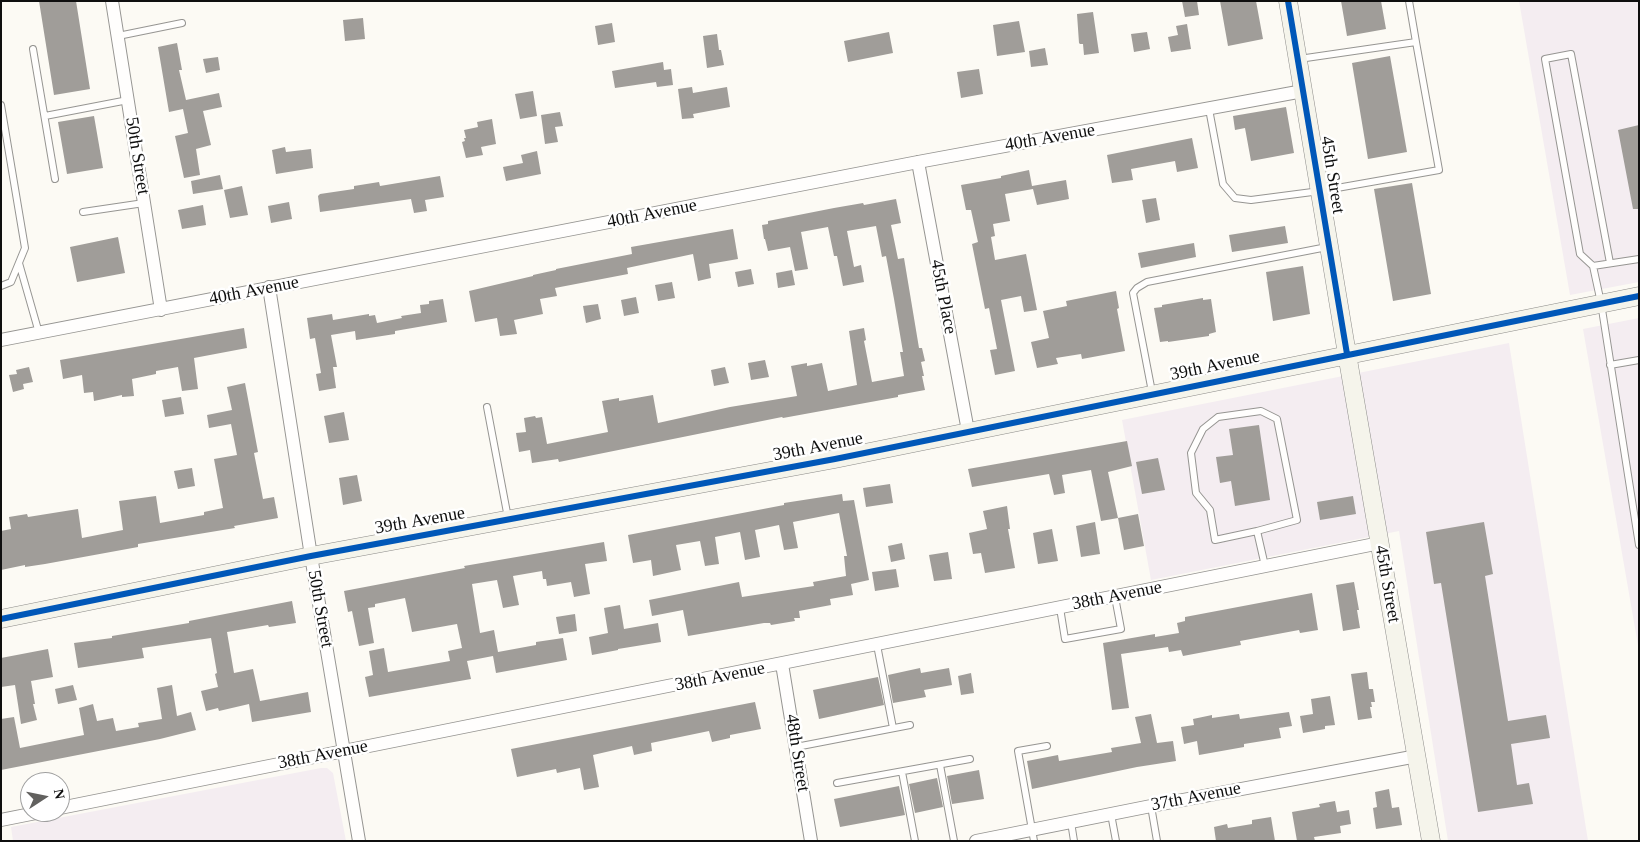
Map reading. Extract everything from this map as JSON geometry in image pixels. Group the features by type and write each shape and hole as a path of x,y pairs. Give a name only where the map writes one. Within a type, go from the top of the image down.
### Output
{"main road":[{"name":"45th Street","path":"1288,1 1431,841"},
{"name":"39th Avenue","path":"1,619 311,556 835,459 1639,296"}],"street":[{"name":"50th Street","path":"112,1 161,310"},
{"name":"40th Avenue","path":"1,340 918,162 1303,91"},
{"name":"45th Place","path":"918,162 968,431"},
{"name":"50th Street","path":"269,287 358,841"},
{"name":"38th Avenue","path":"70,806 1380,543"},
{"name":"48th Street","path":"782,664 811,841"},
{"name":"37th Avenue","path":"976,841 1033,835 1071,822 1417,756"},
{"path":"1,820 20,816"}],"lane":[{"path":"1209,109 1223,184 1235,198 1251,200 1320,191 1439,170 1409,1"},
{"path":"118,36 182,24"},
{"path":"1298,59 1416,42"},
{"path":"33,50 55,179"},
{"path":"1610,263 1572,54 1545,59 1580,254 1593,266 1601,303 1639,545"},
{"path":"45,116 128,100"},
{"path":"1,105 25,248 12,282 1,286"},
{"path":"83,212 144,203"},
{"path":"1153,394 1133,293 1137,288 1147,282 1329,246"},
{"path":"1593,266 1639,259"},
{"path":"19,263 39,333"},
{"path":"1610,365 1639,360"},
{"path":"487,406 509,520"},
{"path":"1260,411 1277,419 1297,520 1257,531 1216,540 1210,510 1196,493 1191,453 1203,429 1218,417 1260,411"},
{"path":"1257,531 1265,566"},
{"path":"1060,608 1065,639 1121,629 1115,597"},
{"path":"877,645 893,728"},
{"path":"796,747 910,725"},
{"path":"1033,835 1018,751 1048,746"},
{"path":"837,783 970,759"},
{"path":"940,765 954,841"},
{"path":"902,772 915,841"},
{"path":"1151,806 1157,841"},
{"path":"1111,814 1116,841"},
{"path":"1071,822 1074,841"}],"shaded area":[{"path":"1519,1 1639,1 1639,282 1570,295"},
{"path":"1639,318 1639,651 1583,329"},
{"path":"1509,343 1588,841 1448,841 1399,531 1151,580 1122,420"},
{"path":"327,768 333,773 346,841 13,841 11,827 37,822 70,822 70,816"}],"building":[{"path":"39,1 76,1 90,89 54,95"},
{"path":"1182,1 1197,1 1199,15 1185,17"},
{"path":"1220,1 1256,1 1263,39 1228,46"},
{"path":"1341,1 1381,1 1386,29 1347,36"},
{"path":"1093,12 1099,53 1084,55 1083,44 1079,43 1077,14"},
{"path":"363,18 365,39 345,41 343,20"},
{"path":"1019,21 1025,52 997,56 993,25"},
{"path":"612,23 615,42 598,45 595,26"},
{"path":"1187,24 1191,49 1171,52 1168,37 1178,35 1176,26"},
{"path":"889,32 893,53 848,62 844,41"},
{"path":"1147,32 1150,49 1134,52 1131,34"},
{"path":"717,34 719,50 721,50 724,65 707,68 703,36"},
{"path":"177,43 182,70 179,70 186,100 219,93 222,107 203,111 211,145 196,149 200,175 184,178 175,136 188,133 183,109 169,112 158,47"},
{"path":"1045,48 1048,65 1031,67 1029,51"},
{"path":"1390,56 1407,152 1368,159 1352,63"},
{"path":"218,57 220,70 206,73 203,59"},
{"path":"663,62 664,70 671,69 673,85 657,87 656,82 615,88 612,71"},
{"path":"979,69 983,94 961,98 957,72"},
{"path":"692,87 693,93 727,87 730,107 693,114 694,118 682,119 678,89"},
{"path":"533,91 537,116 520,119 515,94"},
{"path":"1286,107 1294,153 1251,161 1245,128 1235,130 1233,116"},
{"path":"560,112 563,126 555,127 558,142 545,144 541,115"},
{"path":"94,116 103,168 67,174 58,122"},
{"path":"492,119 496,144 481,147 483,155 466,158 462,142 466,138 464,130 478,127 477,122"},
{"path":"1639,125 1639,209 1633,209 1618,130"},
{"path":"1192,138 1198,168 1177,172 1175,161 1131,169 1133,180 1112,183 1107,155"},
{"path":"285,147 286,152 311,149 313,168 276,174 272,150"},
{"path":"537,151 541,174 506,181 503,167 523,163 521,155"},
{"path":"1029,170 1032,186 1066,180 1069,199 1037,205 1033,189 1005,194 1010,221 993,224 995,236 991,237 995,260 1026,254 1037,310 1024,312 1021,296 1001,300 1015,371 995,375 990,350 997,349 989,308 985,309 972,244 978,242 971,210 966,210 961,185 1001,178 1001,176"},
{"path":"220,175 223,189 193,194 191,181"},
{"path":"440,176 444,197 425,200 427,211 414,213 411,199 320,212 318,196 320,194 354,189 354,186 379,182 380,186"},
{"path":"1412,183 1431,294 1393,301 1374,189"},
{"path":"242,186 248,215 230,218 224,190"},
{"path":"1156,198 1160,220 1146,223 1142,200"},
{"path":"896,199 901,223 891,225 898,259 904,258 919,348 922,348 925,361 921,362 925,390 898,395 898,397 782,417 559,462 558,459 532,463 530,450 519,452 516,433 526,432 524,418 542,417 547,444 608,432 602,401 619,398 619,401 653,395 658,423 730,407 797,396 791,366 807,363 807,366 822,363 828,391 857,385 849,331 864,328 866,340 864,341 872,382 904,376 900,352 903,352 886,256 882,257 876,226 847,231 854,267 861,265 864,282 843,286 837,256 834,256 828,227 801,232 808,269 795,271 790,247 768,251 762,225 768,224 768,221 834,208"},
{"path":"289,202 292,219 271,223 268,206"},
{"path":"203,205 206,225 182,229 178,210"},
{"path":"1285,226 1288,243 1232,252 1229,235"},
{"path":"733,229 738,259 709,264 711,278 698,281 693,254 627,268 628,274 555,288 557,296 540,299 543,314 514,320 517,334 500,336 497,318 475,322 469,291 556,269 632,254 631,247"},
{"path":"118,237 125,273 77,282 70,247"},
{"path":"1194,243 1196,257 1141,268 1138,253"},
{"path":"1303,266 1310,314 1273,321 1266,272"},
{"path":"751,269 754,284 738,287 735,272"},
{"path":"792,270 795,285 778,288 776,273"},
{"path":"672,282 675,298 658,301 655,285"},
{"path":"1116,291 1119,308 1117,309 1125,351 1082,359 1081,354 1056,358 1058,364 1037,368 1031,342 1049,338 1043,311 1067,306 1066,301"},
{"path":"636,297 639,313 624,316 621,300"},
{"path":"1203,298 1203,300 1211,299 1216,332 1209,334 1209,336 1160,342 1154,308"},
{"path":"443,299 447,322 395,331 395,334 356,340 355,331 331,335 337,367 333,367 336,388 319,391 316,374 321,373 315,338 310,339 307,318 332,314 333,320 369,314 369,316 375,315 377,323 402,318 401,316 421,313 420,305 429,304 429,301"},
{"path":"598,304 601,319 586,323 583,306"},
{"path":"244,328 247,348 194,358 198,389 182,391 178,367 156,371 156,374 132,379 134,396 122,397 122,395 94,401 93,392 84,393 82,375 63,379 60,360"},
{"path":"765,360 769,377 751,380 748,363"},
{"path":"29,367 33,382 23,384 24,389 13,392 9,375 17,374 16,370"},
{"path":"725,367 729,383 714,386 711,370"},
{"path":"245,383 258,452 254,453 263,499 274,497 278,518 234,526 235,528 138,544 138,547 1,570 1,531 11,529 9,517 27,514 28,517 78,509 82,538 123,530 119,501 156,496 160,523 204,515 204,512 223,508 214,459 237,455 231,424 209,428 207,415 232,410 227,387"},
{"path":"181,397 184,414 165,417 162,400"},
{"path":"344,412 349,440 329,443 324,416"},
{"path":"1259,425 1270,500 1235,506 1231,481 1220,483 1216,457 1233,455 1229,429"},
{"path":"1127,441 1132,466 1108,472 1118,518 1101,521 1091,470 1062,475 1065,493 1054,495 1049,474 972,487 968,469"},
{"path":"1158,458 1165,490 1142,494 1136,462"},
{"path":"192,468 195,486 178,489 174,471"},
{"path":"357,475 362,501 343,505 339,478"},
{"path":"890,484 893,503 866,507 863,488"},
{"path":"842,494 843,501 854,500 869,580 851,584 853,595 830,599 831,605 799,611 800,618 794,618 795,621 771,625 770,623 764,623 688,636 683,610 652,616 649,600 739,582 742,597 814,586 813,582 846,576 844,556 847,556 839,513 793,522 798,548 784,550 779,525 755,530 760,557 745,560 740,532 715,537 719,564 705,566 700,541 676,545 681,570 653,576 651,560 633,563 628,535 784,505 784,503"},
{"path":"1353,496 1356,514 1320,520 1317,502"},
{"path":"1007,506 1010,529 1008,529 1015,568 985,573 981,553 973,554 969,533 987,529 983,511"},
{"path":"1138,514 1144,546 1124,550 1118,518"},
{"path":"1095,522 1100,554 1081,557 1076,526"},
{"path":"1484,522 1493,574 1485,576 1508,721 1546,715 1550,738 1511,744 1517,785 1529,783 1533,804 1478,812 1441,583 1434,584 1426,532"},
{"path":"1052,529 1058,561 1038,564 1033,533"},
{"path":"604,542 607,561 585,564 590,594 574,597 571,582 547,586 546,579 543,579 542,571 513,576 519,605 503,608 497,580 472,584 480,633 494,630 498,652 536,645 536,642 563,638 567,660 496,673 493,656 467,661 471,679 369,697 365,677 373,675 369,651 384,648 388,672 450,661 448,651 462,648 457,624 412,632 405,598 375,604 375,607 368,608 374,643 359,646 352,611 348,612 344,591 465,568 464,566"},
{"path":"902,543 905,559 891,562 888,546"},
{"path":"948,552 952,579 934,581 929,555"},
{"path":"896,569 899,587 875,591 872,572"},
{"path":"1354,582 1360,628 1343,631 1336,585"},
{"path":"1312,593 1318,630 1300,633 1299,630 1240,641 1241,645 1183,656 1181,650 1169,652 1168,647 1121,654 1129,708 1112,710 1103,643 1155,634 1155,637 1179,633 1177,623 1185,621 1185,617"},
{"path":"292,601 296,623 269,627 268,625 227,632 234,673 253,669 260,701 308,692 311,712 252,722 249,704 219,711 218,708 206,711 201,691 218,687 211,638 142,648 144,658 78,668 74,643 112,638 112,636 189,623 189,621"},
{"path":"620,605 624,629 658,623 661,642 592,655 589,637 608,633 604,608"},
{"path":"575,614 577,631 559,634 556,617"},
{"path":"48,649 53,677 31,681 35,704 33,704 37,720 21,724 15,685 1,687 1,658"},
{"path":"920,668 921,673 949,668 952,685 924,690 926,697 893,703 888,675"},
{"path":"1367,672 1369,689 1373,689 1375,702 1371,702 1372,707 1370,707 1372,718 1358,720 1351,674"},
{"path":"971,673 974,693 961,695 958,676"},
{"path":"878,677 884,705 819,719 813,690"},
{"path":"73,685 77,700 58,704 55,689"},
{"path":"172,685 177,716 191,712 196,730 160,739 1,770 1,719 14,717 20,748 84,735 79,708 93,704 97,721 113,718 116,731 139,727 138,723 162,719 157,688"},
{"path":"1330,696 1335,725 1303,733 1300,716 1313,714 1311,699"},
{"path":"755,702 761,729 730,735 730,738 712,742 709,731 651,743 652,751 634,755 632,746 593,755 599,787 584,790 580,768 557,773 556,769 517,777 511,749"},
{"path":"1289,712 1292,726 1279,728 1281,738 1244,744 1244,747 1199,755 1197,741 1184,744 1181,727 1194,725 1193,719 1212,715 1212,718 1239,714 1240,719"},
{"path":"1151,714 1157,743 1173,741 1176,761 1137,767 1032,789 1027,761 1058,755 1059,761 1112,752 1111,748 1141,743 1135,717"},
{"path":"979,770 984,799 952,804 947,776"},
{"path":"937,778 943,807 915,813 909,784"},
{"path":"899,786 905,815 840,827 834,799"},
{"path":"1389,789 1392,808 1399,807 1402,825 1376,829 1373,808 1377,807 1375,792"},
{"path":"1335,801 1337,812 1349,810 1351,824 1340,826 1341,833 1314,837 1315,841 1297,841 1292,812 1320,807 1319,804"},
{"path":"1271,817 1275,841 1216,841 1214,827 1227,824 1228,828 1252,824 1252,820"}],"cycle path":[{"path":"1288,1 1347,354"},
{"path":"1,619 311,556 835,459 1639,296"}]}
